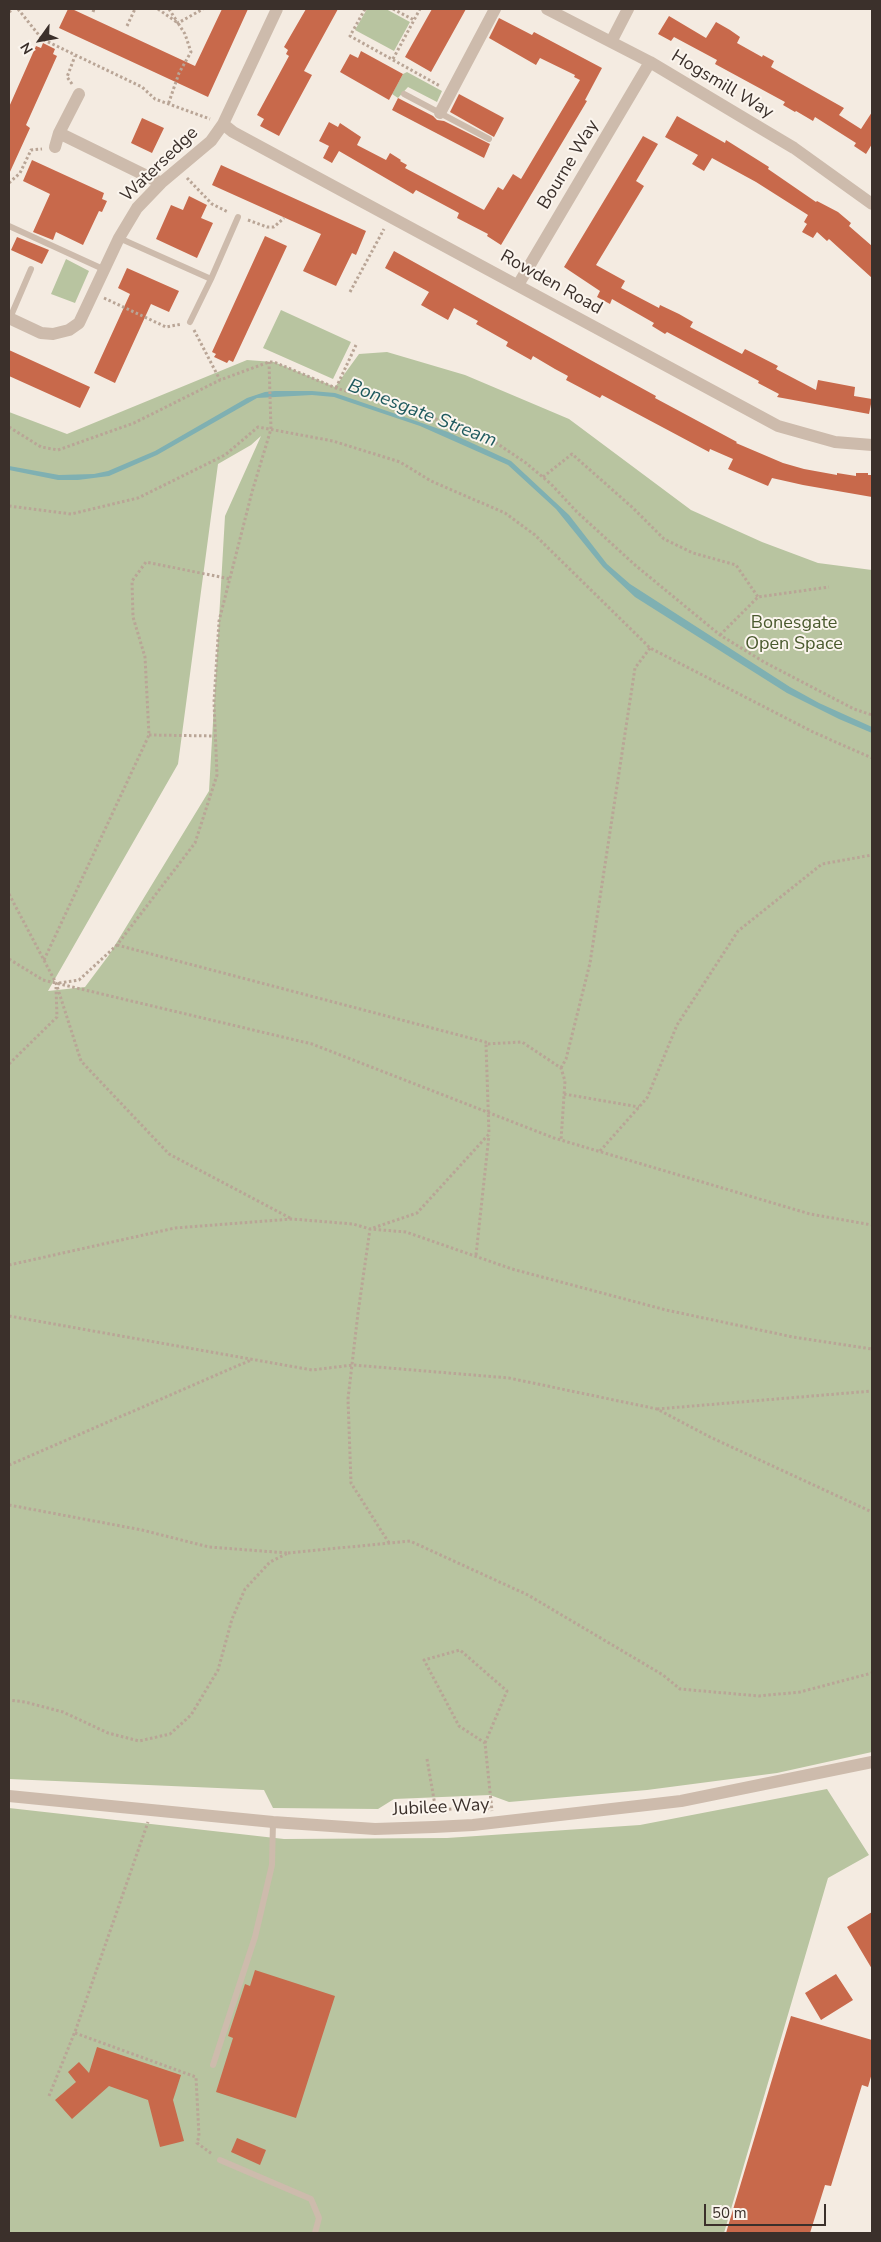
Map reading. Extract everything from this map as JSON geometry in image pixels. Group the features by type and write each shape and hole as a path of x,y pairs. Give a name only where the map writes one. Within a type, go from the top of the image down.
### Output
{"street":[{"name":"Watersedge","path":"9,318 41,333 53,334 69,330 79,323 119,238 137,208 161,183 211,142 223,124 277,9"},
{"path":"440,113 495,9"},
{"name":"Hogsmill Way","path":"547,9 650,62 794,148 872,204"},
{"path":"611,42 628,9"},
{"name":"Bourne Way","path":"518,285 650,62"},
{"path":"55,147 59,133 79,94"},
{"name":"Rowden Road","path":"223,124 233,132 392,216 778,426 835,442 872,445"},
{"path":"59,133 161,183"},
{"name":"Jubilee Way","path":"9,1796 273,1822 375,1829 473,1826 681,1801 872,1762"}],"lane":[{"path":"404,94 488,139"},
{"path":"190,322 238,217"},
{"path":"9,226 103,270"},
{"path":"119,238 211,279"},
{"path":"9,318 31,269"},
{"path":"213,2065 255,1937 272,1865 273,1822"},
{"path":"220,2160 311,2199 319,2218 314,2233"}],"path":[{"path":"9,12 13,9"},
{"path":"18,9 42,39 142,87 155,99 223,124"},
{"path":"127,26 135,9"},
{"path":"158,9 178,23"},
{"path":"168,104 179,73 191,52 185,34 169,9"},
{"path":"178,23 203,9"},
{"path":"365,9 350,36 452,93"},
{"path":"393,9 414,20"},
{"path":"393,60 420,9"},
{"path":"74,56 67,77 79,94"},
{"path":"9,183 20,173 31,150 55,147"},
{"path":"179,170 212,204 238,217 267,227 274,227 284,218"},
{"path":"350,292 392,216"},
{"path":"94,293 166,326 190,322 220,380"},
{"path":"336,388 356,344"},
{"path":"56,984 79,980 117,946 195,843 217,775 214,702 219,621 252,492 271,429 269,362"},
{"path":"9,427 41,447 58,450 134,424 220,380 269,362 336,388 492,440 543,477 577,512 635,565 720,635 780,670 854,709 872,715"},
{"path":"9,506 71,514 138,498 225,455 258,427 332,441 400,462 431,481 505,513 535,535 650,648 813,732 872,758"},
{"path":"543,477 572,454 633,508 664,539 692,553 736,565 758,597"},
{"path":"44,960 149,735 145,657 133,617 132,581 146,562 230,579"},
{"path":"720,635 758,597 829,587"},
{"path":"561,1068 566,1059 590,963 635,668 650,648"},
{"path":"149,735 215,736"},
{"path":"600,1151 647,1098 676,1025 738,931 822,864 872,855"},
{"path":"9,894 56,984 81,1061 168,1154 292,1219"},
{"path":"117,946 492,1044"},
{"path":"9,959 43,980 56,984 312,1044 561,1140 810,1214 872,1225"},
{"path":"9,1064 57,1017 56,984"},
{"path":"476,1255 489,1134 486,1044 522,1042 561,1068 565,1081 561,1140"},
{"path":"564,1094 639,1107"},
{"path":"370,1229 417,1213 489,1134"},
{"path":"9,1265 175,1228 292,1219 353,1224 370,1229 406,1232 512,1269 666,1310 793,1337 872,1349"},
{"path":"370,1229 348,1399 351,1483 389,1543"},
{"path":"9,1317 312,1370 353,1365 509,1378 656,1409 710,1437 872,1512"},
{"path":"9,1465 252,1360"},
{"path":"656,1409 872,1391"},
{"path":"9,1505 142,1530 209,1547 288,1553 410,1541 528,1595 663,1675 680,1689 759,1696 800,1692 872,1672"},
{"path":"9,1700 25,1702 63,1712 108,1733 139,1741 170,1734 191,1715 218,1670 232,1619 245,1589 270,1562 288,1553"},
{"path":"485,1743 458,1726 424,1660 460,1650 507,1691 485,1743 492,1811"},
{"path":"427,1759 436,1811"},
{"path":"49,2096 75,2033 152,1809"},
{"path":"75,2033 196,2077 199,2136 197,2144 220,2160"}],"green space":[{"path":"367,9 386,9 410,22 394,51 355,30"},
{"path":"407,72 442,91 437,102 408,87 398,98 392,94 403,74"},
{"path":"66,259 89,271 75,303 51,294"},
{"path":"281,310 351,342 333,379 263,348"},
{"name":"Bonesgate Open Space","path":"387,352 465,375 569,419 691,510 762,542 818,563 872,570 872,1752 777,1773 647,1790 509,1802 490,1795 394,1799 378,1809 273,1808 264,1790 9,1779 9,412 67,434 247,360 274,362 335,387 359,354","holes":["261,436 225,516 209,791 109,955 85,987 48,991 178,764 218,464 251,445"]},
{"path":"827,1789 869,1855 828,1878 724,2233 9,2233 9,1808 284,1839 447,1838 640,1825"}],"water":[{"path":"275,391 335,393 448,432 511,461 569,515 607,564 630,584 790,687 819,703 872,727 872,733 787,693 635,597 603,567 556,509 508,465 420,426 334,397 312,395 257,398 157,455 109,476 78,480 58,480 9,470 9,466 59,475 94,474 108,471 155,451 247,398"}],"building":[{"path":"68,9 72,9 195,66 222,9 248,9 208,97 59,28"},
{"path":"306,9 338,9 304,71 312,75 279,136 260,126 264,119 257,115 289,56 286,54 288,50 284,47"},
{"path":"432,9 466,9 431,72 405,57"},
{"path":"669,16 706,38 716,22 730,30 740,37 737,43 762,57 763,55 774,61 771,67 844,108 839,115 861,129 872,112 872,144 866,154 854,146 856,143 815,117 813,121 795,112 783,105 785,102 715,64 717,60 674,37 671,41 658,34"},
{"path":"499,18 532,35 534,32 602,68 585,100 587,101 501,245 487,236 488,234 457,218 459,213 416,190 413,194 339,151 332,163 323,158 329,146 319,141 329,122 338,127 340,123 361,137 357,145 386,160 390,153 407,165 405,168 484,210 498,187 503,190 513,174 521,179 580,80 574,77 575,75 540,58 536,65 489,38"},
{"path":"43,43 55,49 53,54 57,56 26,125 30,128 9,174 9,107 36,46 41,48"},
{"path":"361,51 403,74 389,100 340,72 350,54 358,58"},
{"path":"459,94 504,118 494,137 450,112"},
{"path":"398,98 433,116 437,120 444,121 490,144 484,158 392,110"},
{"path":"677,116 725,143 726,140 769,167 768,169 816,202 838,212 851,223 849,226 872,246 872,278 829,239 827,241 817,232 813,238 802,232 807,224 804,222 808,215 756,182 712,158 704,171 692,164 698,155 665,137"},
{"path":"142,118 164,128 152,153 131,143"},
{"path":"643,136 658,144 636,181 644,186 596,265 625,281 621,288 659,308 660,305 679,314 693,322 690,327 742,354 745,349 778,366 776,369 816,390 818,380 855,387 854,396 872,399 869,414 777,397 779,394 758,383 759,381 667,332 665,334 652,326 654,323 612,299 610,304 597,297 600,291 564,267"},
{"path":"32,160 104,193 102,199 107,201 102,212 99,211 83,245 56,232 53,240 33,232 50,194 23,181"},
{"path":"221,165 366,231 356,255 352,253 336,286 303,271 321,234 212,185"},
{"path":"189,196 207,205 201,218 213,223 197,258 156,239 171,205 183,210"},
{"path":"265,236 287,246 233,362 229,360 227,363 214,357 216,354 212,352"},
{"path":"17,237 49,250 42,264 11,250"},
{"path":"394,251 656,396 655,398 736,443 783,463 804,469 837,475 837,473 856,476 856,473 868,473 868,475 872,475 872,497 772,478 768,486 728,469 733,459 710,449 709,452 602,395 600,398 566,380 568,376 533,356 531,360 506,346 508,342 476,324 478,321 454,308 448,320 421,305 429,292 385,268"},
{"path":"127,268 179,291 169,312 151,304 115,383 94,373 130,294 118,288"},
{"path":"9,350 90,387 80,408 9,376"},
{"path":"872,1912 872,1969 847,1927"},
{"path":"255,1970 335,1996 296,2118 216,2092 233,2038 228,2036 245,1984 250,1986"},
{"path":"836,1974 853,2000 821,2020 805,1993"},
{"path":"791,2016 872,2040 872,2073 868,2087 862,2085 831,2186 825,2185 810,2233 726,2233"},
{"path":"97,2047 181,2075 173,2100 184,2141 160,2147 148,2100 109,2086 72,2119 55,2100 76,2082 68,2072 79,2062 89,2073"},
{"path":"237,2138 266,2150 260,2165 231,2152"}],"water label":[{"name":"Bonesgate Stream","path":"422,414"}]}
